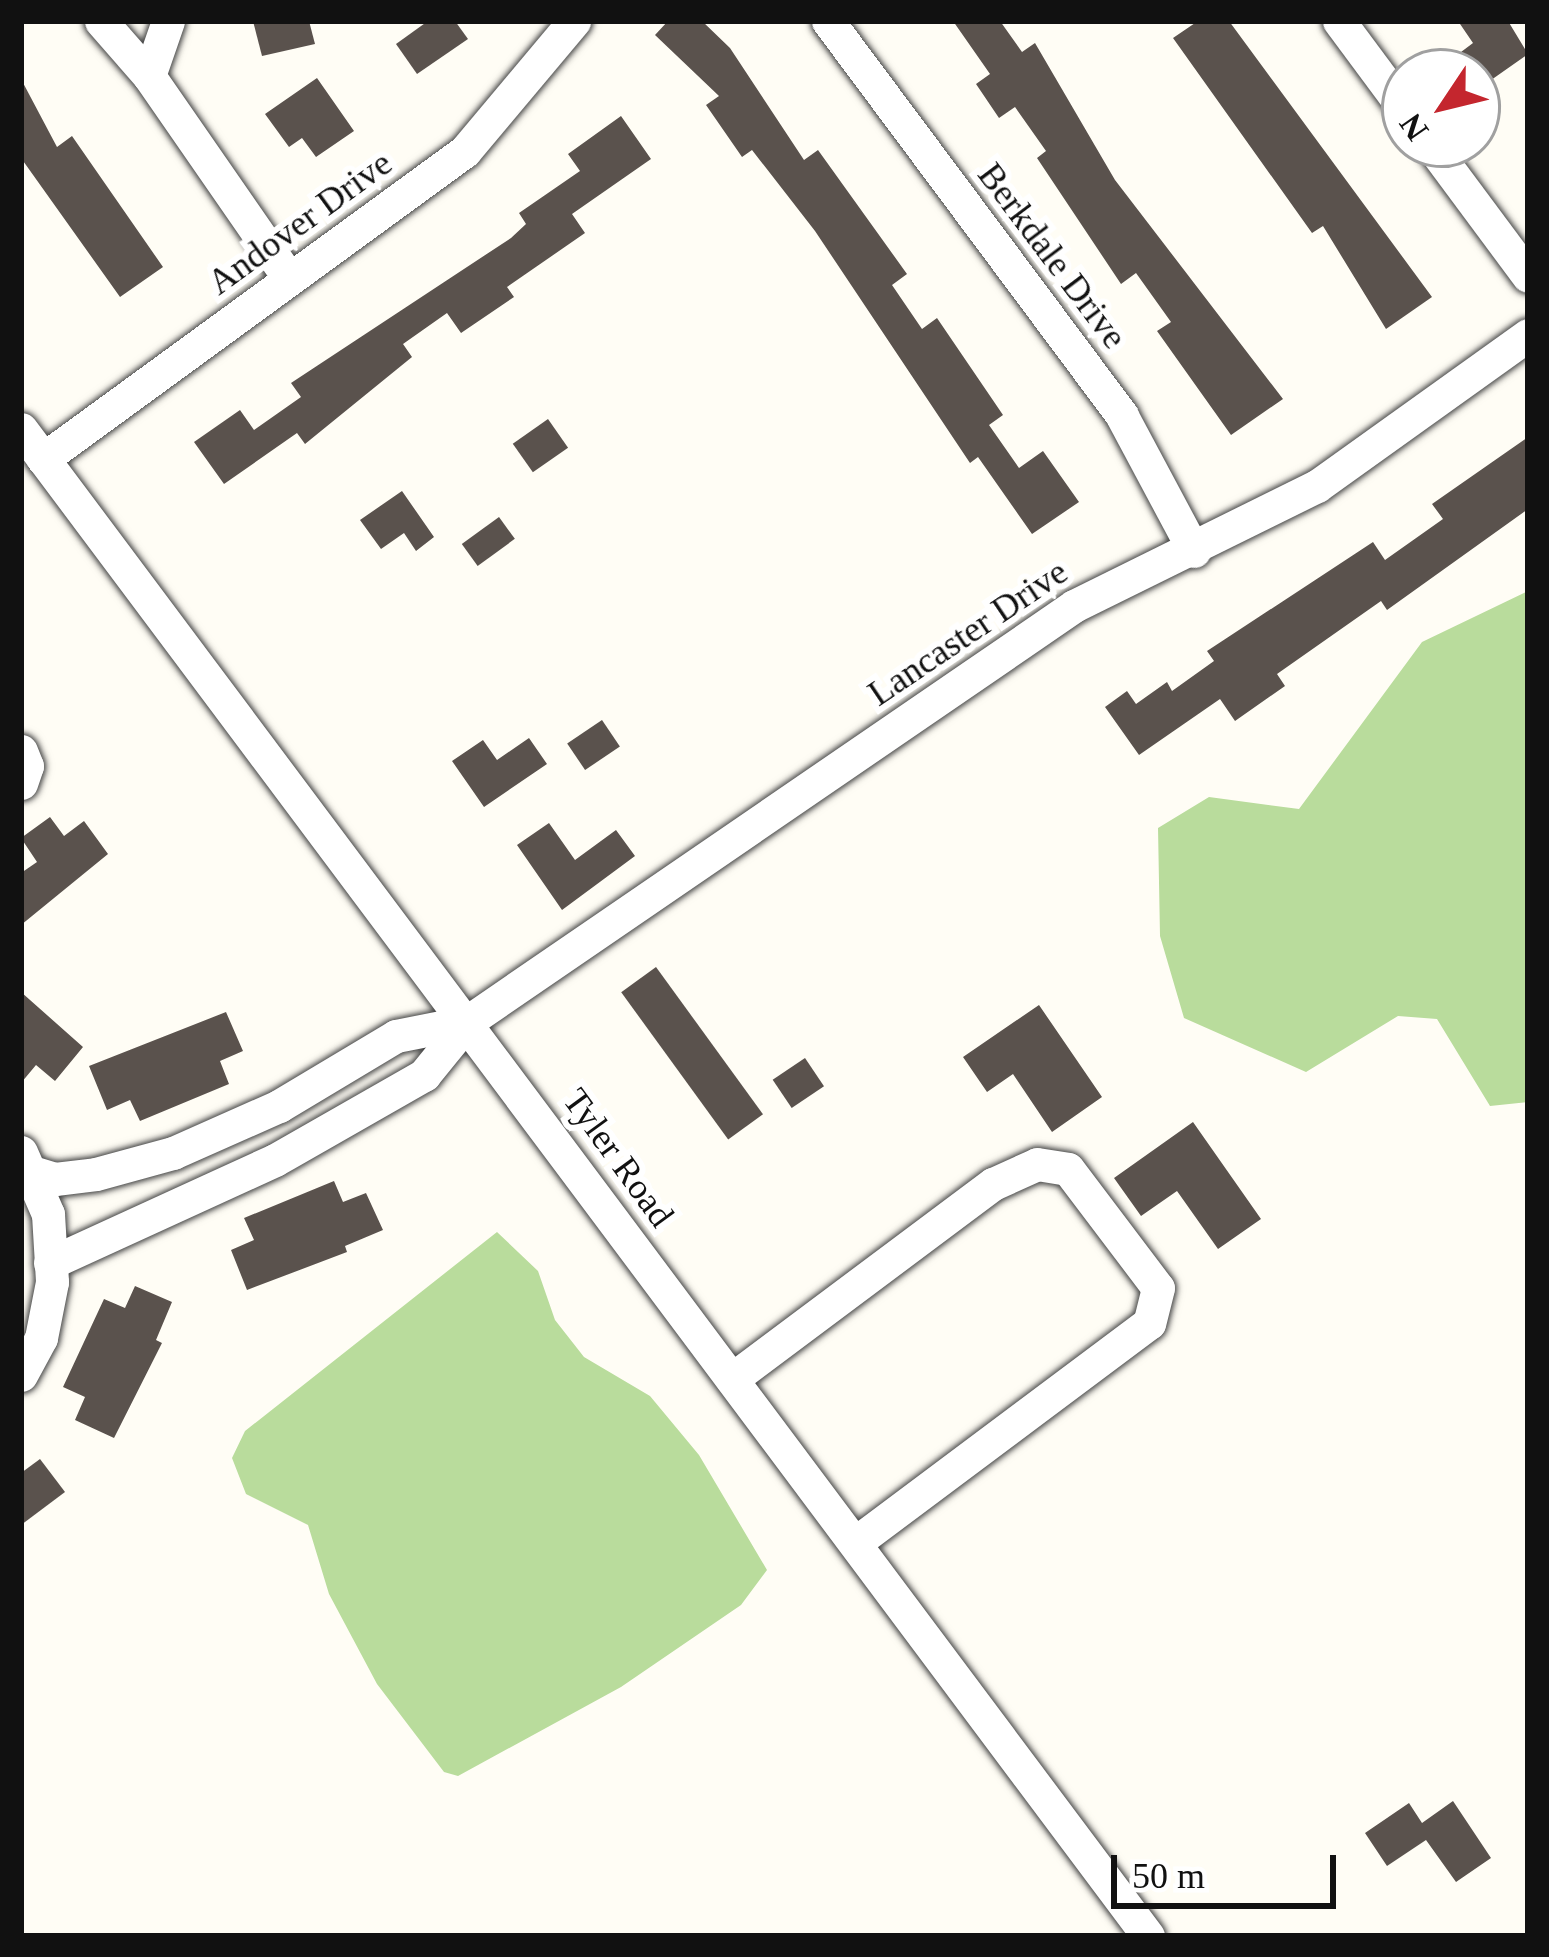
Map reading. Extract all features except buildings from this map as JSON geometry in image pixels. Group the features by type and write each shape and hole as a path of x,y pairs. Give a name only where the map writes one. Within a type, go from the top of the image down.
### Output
{"street":[{"path":"100,21 148,76 289,278"},
{"path":"148,76 168,21"},
{"name":"Andover Drive","path":"43,458 465,152 574,21"},
{"name":"Berkdale Drive","path":"828,21 1122,416 1194,551"},
{"path":"1339,21 1381,78"},
{"path":"1448,168 1528,276"},
{"name":"Lancaster Drive","path":"466,1022 1074,606 1194,551 1317,486 1528,335"},
{"name":"Tyler Road","path":"21,429 1148,1936"},
{"path":"21,751 27,766 21,783"},
{"path":"27,1162 55,1179 96,1174 173,1153 254,1117 396,1036 466,1022"},
{"path":"50,1263 275,1160 424,1075 466,1022"},
{"path":"254,1117 275,1160"},
{"path":"21,1375 41,1338 50,1263 48,1214 27,1162"},
{"path":"732,1379 994,1184 1037,1164 1068,1169 1158,1288 1149,1323 855,1543"}],"green space":[{"path":"1528,591 1528,1102 1490,1106 1437,1019 1398,1016 1306,1072 1184,1018 1160,936 1158,828 1209,797 1299,809 1422,642"},
{"path":"497,1232 538,1271 555,1320 584,1357 650,1396 699,1455 767,1570 741,1605 621,1687 458,1776 444,1772 377,1684 329,1594 308,1525 246,1494 232,1458 245,1431"}]}
